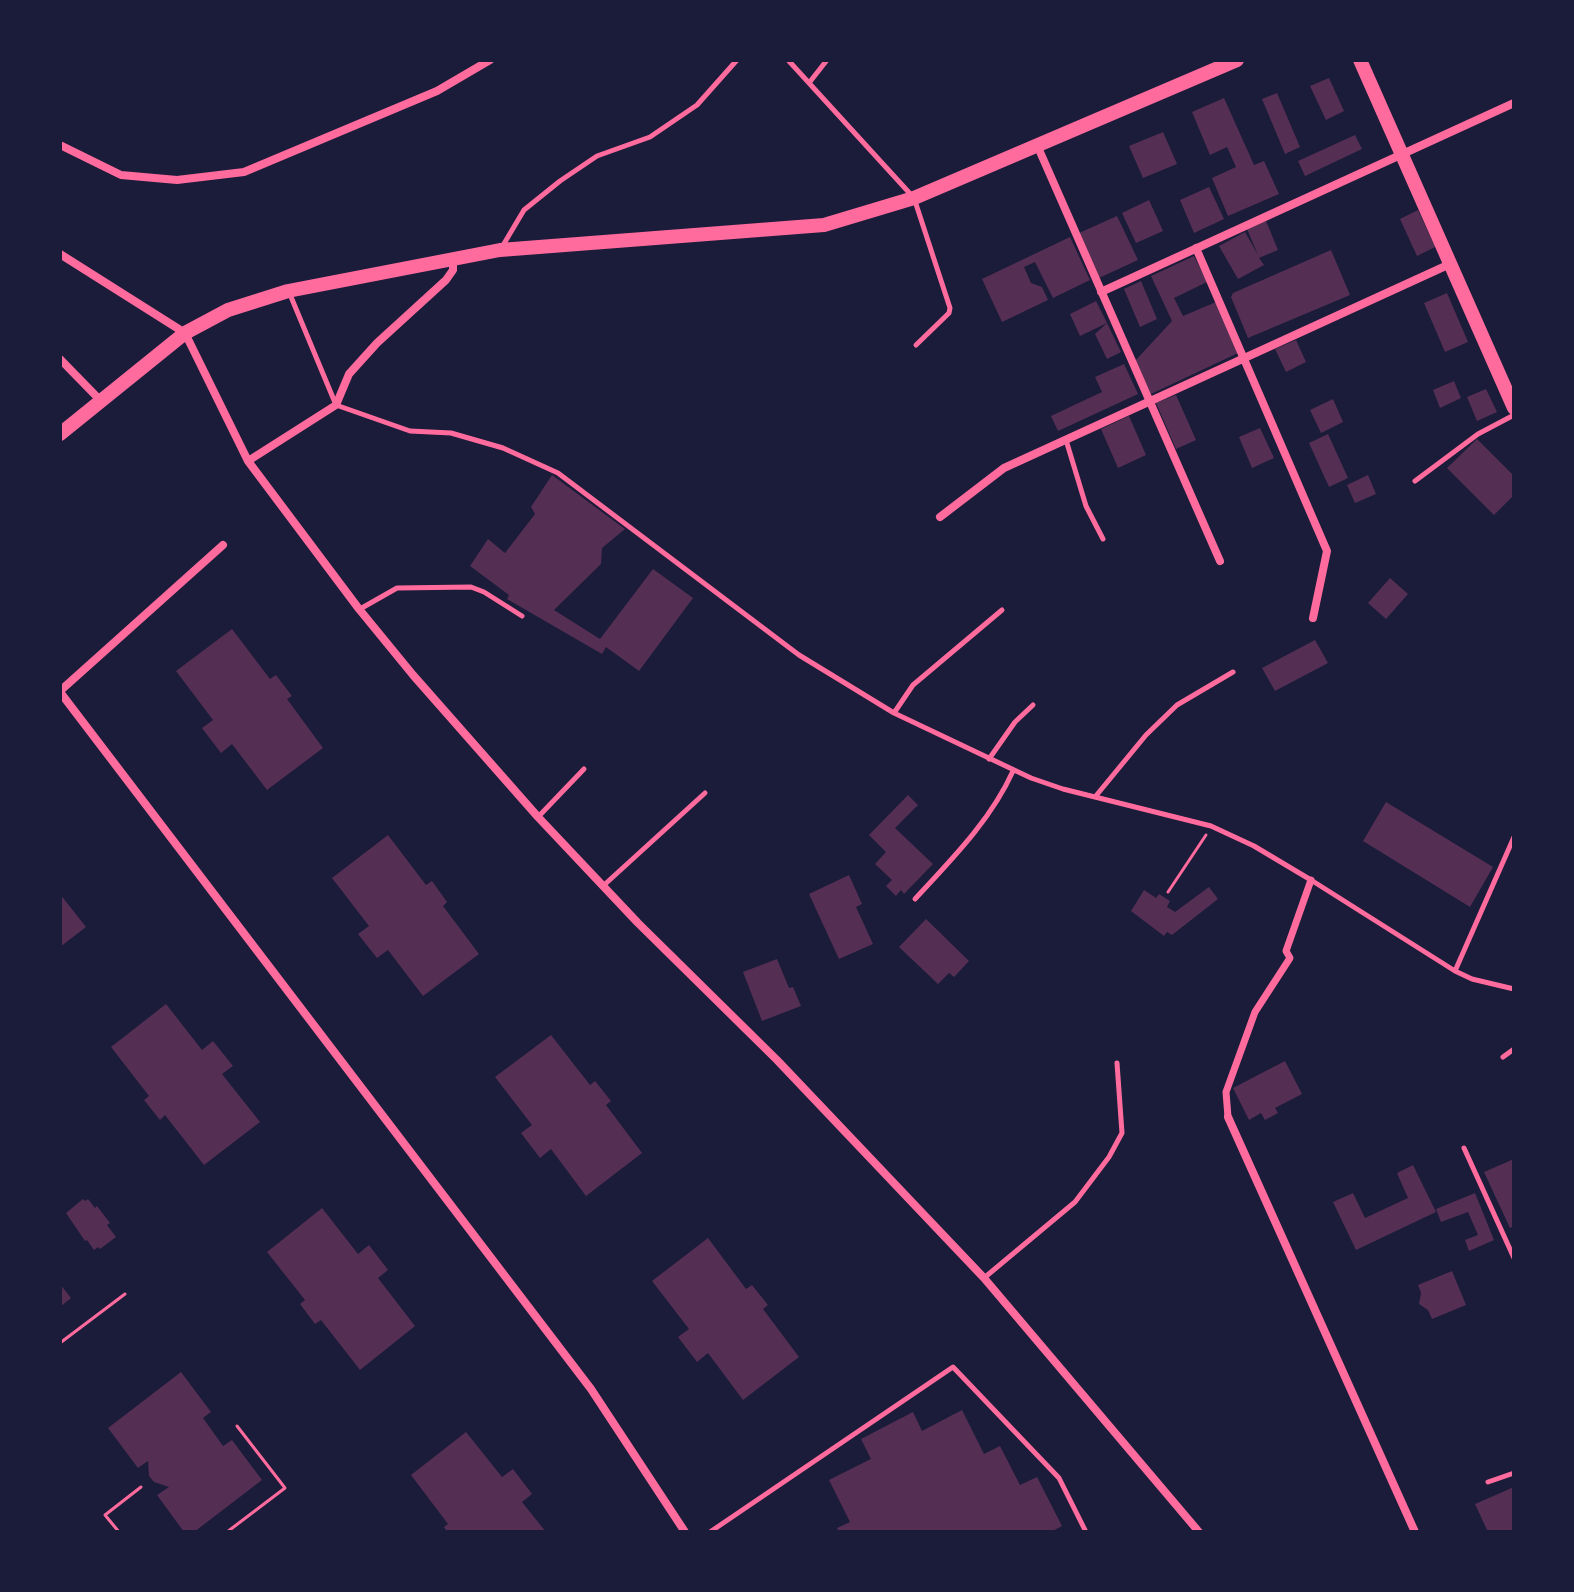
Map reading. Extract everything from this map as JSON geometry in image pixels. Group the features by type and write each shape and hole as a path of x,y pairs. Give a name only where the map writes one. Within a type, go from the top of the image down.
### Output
{"main road":[{"path":"60,434 185,333 228,310 288,291 500,250 824,225 914,198 1237,60"},
{"path":"1360,60 1514,408"}],"street":[{"path":"60,145 121,175 177,180 244,172 437,91 490,60"},
{"path":"1101,292 1514,103"},
{"path":"1037,145 1220,561"},
{"path":"1196,248 1327,551 1313,618"},
{"path":"60,254 185,333 248,461 359,609 413,675 603,886 777,1060 984,1278 1199,1532"},
{"path":"248,461 336,405 349,374 377,343 446,280 453,270 453,259"},
{"path":"940,517 1004,468 1450,264"},
{"path":"60,359 100,400"},
{"path":"223,545 60,691 591,1389 685,1532"},
{"path":"1311,880 1286,951 1290,958 1255,1012 1226,1092 1228,1117 1415,1532"}],"lane":[{"path":"500,250 524,210 560,181 597,156 650,137 697,105 737,60"},
{"path":"788,60 914,198 950,308 949,313 916,345"},
{"path":"809,83 827,60"},
{"path":"288,291 336,405 410,431 451,433 503,448 558,473 799,655 894,713 1013,771 1095,797 1211,826 1254,846 1455,971 1472,979 1514,989"},
{"path":"1415,481 1478,434 1514,415"},
{"path":"1066,439 1086,506 1103,539"},
{"path":"359,609 397,588 471,587 522,616"},
{"path":"894,713 913,685 1002,610"},
{"path":"1095,797 1146,735 1177,705 1233,672"},
{"path":"989,759 1015,722 1033,705"},
{"path":"538,817 584,769"},
{"path":"915,899 981,823 1004,791 1013,771"},
{"path":"603,886 705,793"},
{"path":"1455,971 1514,837"},
{"path":"1503,1057 1514,1049"},
{"path":"984,1278 1075,1202 1109,1157 1122,1133 1117,1063"},
{"path":"1464,1148 1514,1258"},
{"path":"710,1532 953,1367 1059,1478 1086,1532"},
{"path":"1488,1482 1514,1473"}],"path":[{"path":"1168,892 1211,826"},
{"path":"60,1343 125,1294"},
{"path":"227,1532 285,1488 237,1426"},
{"path":"119,1532 105,1515 141,1487"}],"building":[{"path":"1329,78 1344,111 1326,120 1310,86"},
{"path":"1277,93 1300,147 1285,154 1262,99"},
{"path":"1224,98 1254,165 1264,161 1279,194 1228,216 1212,178 1236,167 1227,147 1210,155 1192,112"},
{"path":"1163,132 1177,164 1143,178 1129,146"},
{"path":"1355,135 1362,149 1305,176 1298,161"},
{"path":"1209,187 1224,219 1194,233 1180,200"},
{"path":"1149,200 1163,231 1136,243 1122,213"},
{"path":"1418,210 1435,247 1417,256 1400,219"},
{"path":"1117,216 1138,260 1099,278 1079,233"},
{"path":"1266,221 1278,250 1259,258 1264,265 1238,279 1219,246 1245,232 1258,255 1247,229"},
{"path":"1070,237 1090,280 1053,298 1035,262 1024,267 1031,283 1042,287 1048,300 1002,322 982,279"},
{"path":"1331,250 1350,295 1248,338 1231,297 1233,293"},
{"path":"1194,256 1207,282 1174,298 1183,316 1216,302 1238,353 1151,394 1135,361 1172,321 1151,276"},
{"path":"1141,281 1157,319 1140,327 1124,289"},
{"path":"1447,293 1468,342 1445,352 1424,303"},
{"path":"1096,301 1107,323 1080,336 1070,314"},
{"path":"1107,323 1121,352 1107,359 1095,334"},
{"path":"1296,340 1306,362 1286,372 1275,349"},
{"path":"1124,364 1138,394 1058,431 1051,416 1102,392 1095,377"},
{"path":"1454,381 1461,398 1440,408 1433,390"},
{"path":"1486,389 1497,412 1477,421 1467,397"},
{"path":"1176,395 1196,440 1176,449 1156,403"},
{"path":"1333,399 1343,422 1321,433 1310,410"},
{"path":"1129,416 1146,455 1118,468 1101,429"},
{"path":"1260,428 1274,458 1252,468 1239,437"},
{"path":"1328,434 1348,478 1329,487 1309,443"},
{"path":"1477,439 1514,476 1514,495 1494,515 1447,468"},
{"path":"552,475 625,529 602,548 601,564 554,610 600,639 653,569 693,598 639,671 606,647 602,654 507,599 509,595 470,566 488,539 505,553 535,514 531,507"},
{"path":"1368,475 1376,494 1355,503 1347,485"},
{"path":"1390,578 1408,594 1386,619 1368,603"},
{"path":"232,629 270,679 276,675 292,696 287,699 323,748 267,790 232,744 221,753 202,728 213,720 176,671"},
{"path":"1315,640 1328,663 1275,691 1262,668"},
{"path":"908,795 918,805 895,828 933,864 904,894 901,890 896,896 886,886 892,880 875,864 886,852 869,835"},
{"path":"1386,802 1493,867 1470,907 1363,841"},
{"path":"388,835 426,885 432,881 447,902 443,906 479,954 423,996 388,950 377,958 358,934 369,926 332,878"},
{"path":"849,875 862,904 856,907 873,944 839,959 809,894"},
{"path":"1209,887 1218,899 1172,935 1167,932 1164,936 1131,911 1144,890 1156,898 1159,894 1170,901 1167,907 1175,912"},
{"path":"60,894 86,927 60,947"},
{"path":"926,919 969,961 954,977 949,973 938,984 899,947"},
{"path":"777,959 789,988 793,987 801,1006 762,1021 743,972"},
{"path":"166,1004 202,1050 213,1041 233,1066 222,1074 260,1122 204,1165 165,1115 160,1120 144,1100 149,1096 111,1047"},
{"path":"551,1035 590,1085 595,1081 611,1101 606,1105 642,1153 586,1196 551,1149 540,1158 521,1133 532,1125 495,1077"},
{"path":"1285,1061 1302,1094 1275,1108 1278,1113 1265,1120 1261,1113 1249,1120 1233,1088"},
{"path":"1514,1159 1514,1226 1510,1228 1484,1172"},
{"path":"1413,1165 1436,1212 1356,1250 1333,1202 1353,1193 1365,1218 1408,1198 1397,1173"},
{"path":"1475,1193 1494,1240 1469,1251 1465,1240 1478,1235 1468,1212 1441,1222 1436,1209"},
{"path":"83,1199 88,1199 95,1208 97,1206 116,1237 100,1249 94,1250 85,1241 66,1213"},
{"path":"322,1208 358,1254 369,1245 388,1270 378,1278 415,1326 360,1370 321,1320 315,1324 300,1304 305,1300 267,1252"},
{"path":"708,1238 746,1289 752,1285 768,1305 763,1309 799,1357 743,1400 708,1353 697,1362 678,1337 689,1329 652,1281"},
{"path":"1452,1271 1466,1305 1432,1319 1428,1310 1419,1304 1421,1293 1418,1285"},
{"path":"60,1284 71,1298 60,1307"},
{"path":"181,1372 211,1412 203,1418 223,1446 232,1440 262,1480 194,1532 184,1532 157,1495 169,1487 154,1482 149,1476 148,1461 138,1468 108,1428"},
{"path":"962,1410 984,1454 1000,1446 1020,1485 1037,1477 1062,1526 1051,1532 839,1532 837,1528 850,1522 829,1480 871,1459 861,1439 913,1412 922,1431"},
{"path":"466,1432 502,1477 513,1469 532,1494 522,1502 546,1532 447,1532 444,1527 448,1524 411,1475"},
{"path":"1514,1487 1514,1532 1488,1532 1475,1504"}]}
